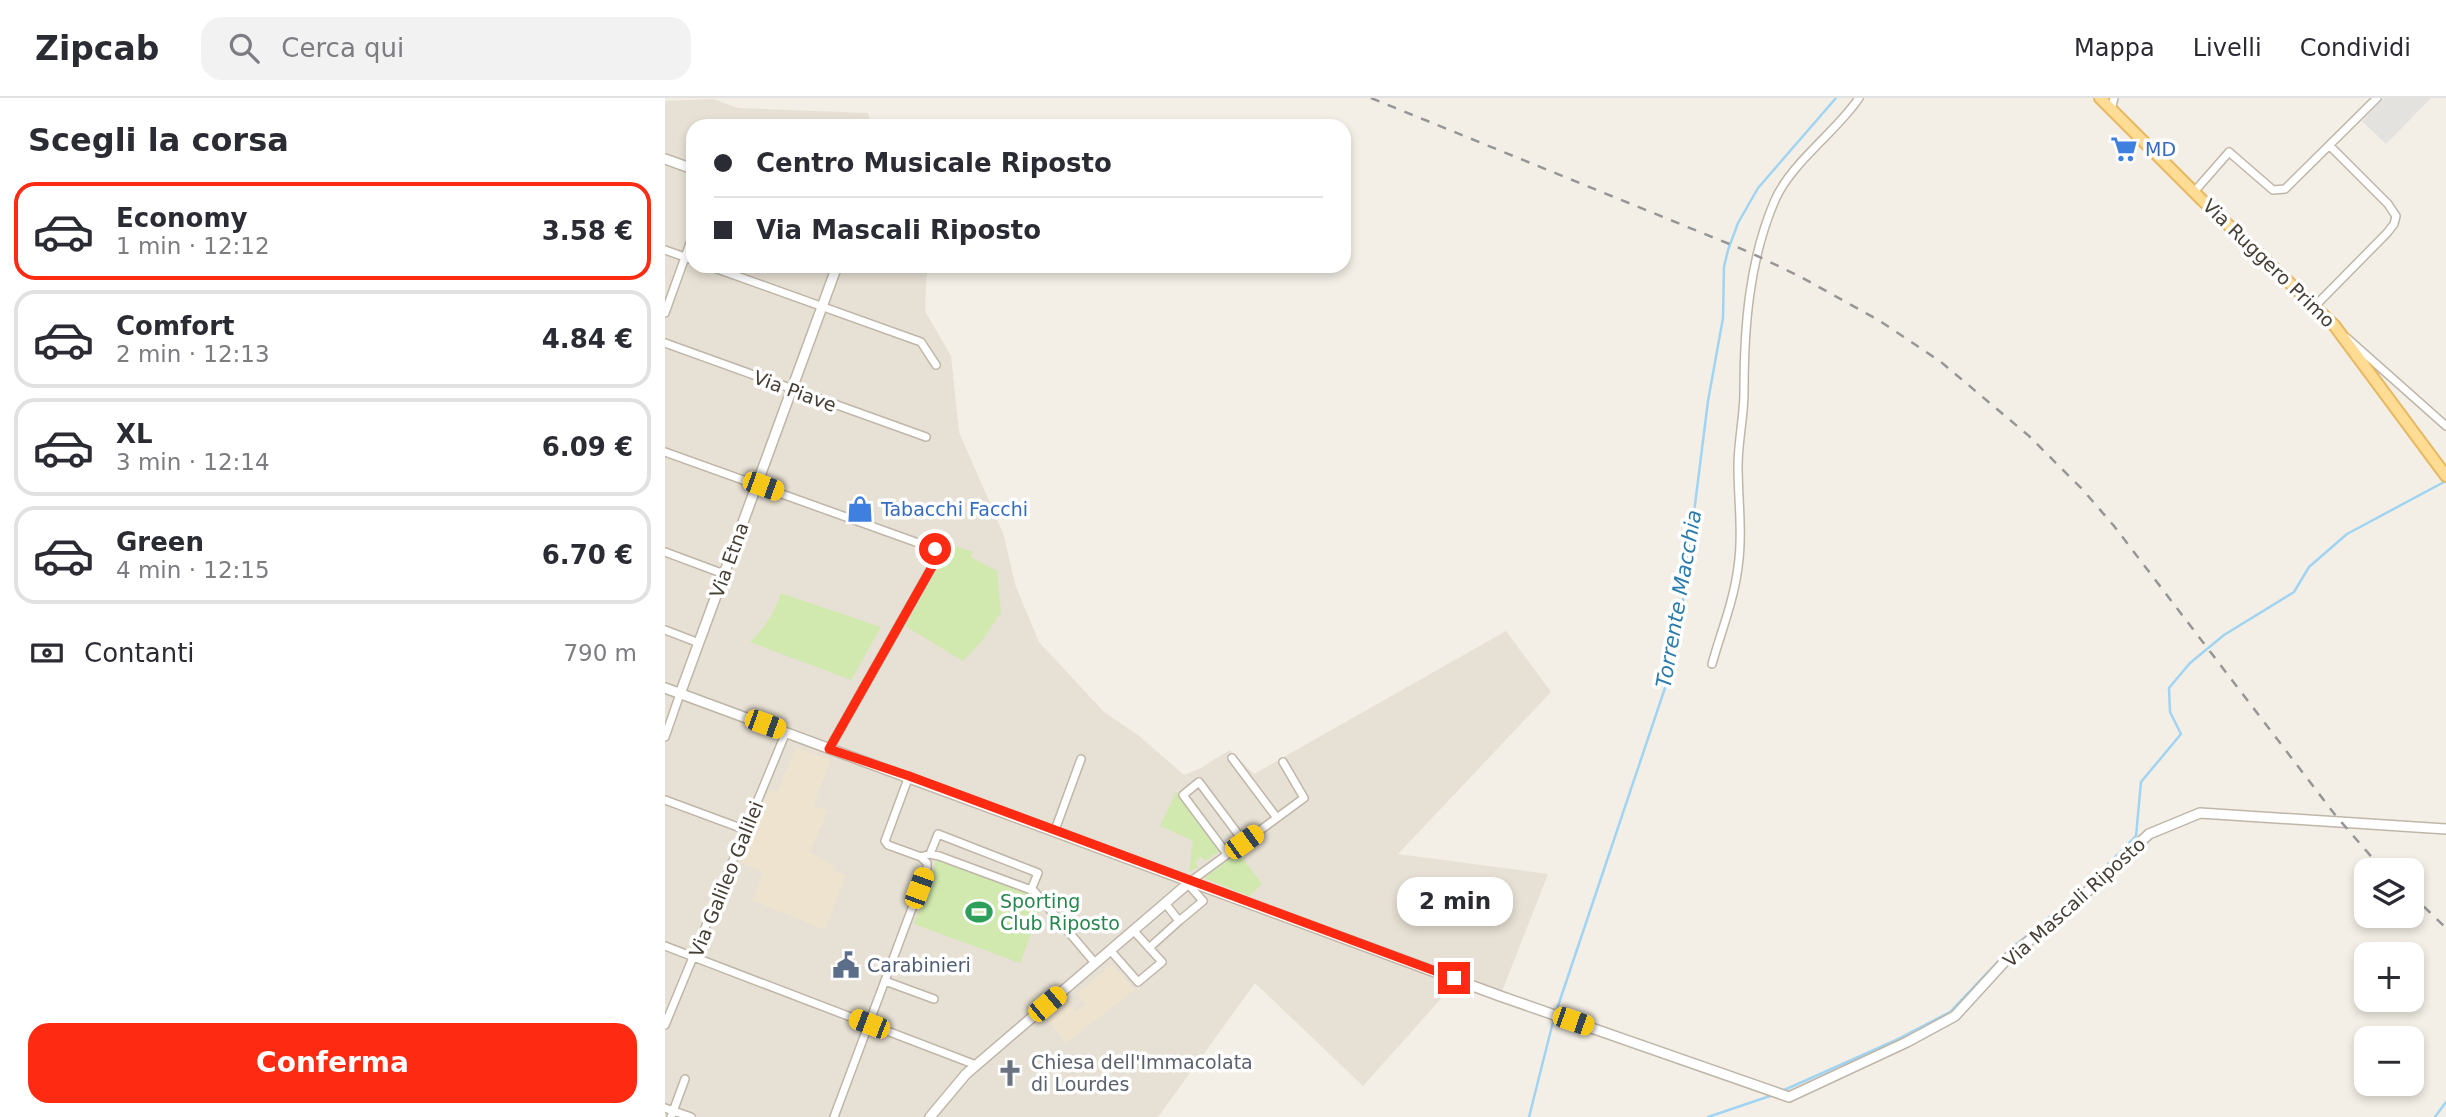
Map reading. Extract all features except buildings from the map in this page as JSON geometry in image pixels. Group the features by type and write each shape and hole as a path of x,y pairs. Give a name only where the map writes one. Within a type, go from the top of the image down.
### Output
{"main road":[{"name":"Via Ruggero Primo","path":"2100,98 2112,104 2194,192 2316,305 2343,336 2446,476"}],"street":[{"path":"1712,664 1738,565 1738,446 1750,289 1755,266 1769,218 1782,187 1860,98"},
{"path":"2194,192 2229,152 2273,190 2285,189 2377,98"},
{"path":"2316,305 2388,233 2396,216 2388,204 2330,146"},
{"path":"665,159 686,166"},
{"path":"665,250 686,258"},
{"path":"665,313 686,266"},
{"path":"728,273 921,342 936,365"},
{"name":"Via Etna","path":"665,737 835,273"},
{"path":"2343,336 2359,347 2376,366 2446,426"},
{"name":"Via Piave","path":"665,343 926,437"},
{"path":"665,452 935,549 937,558 829,749"},
{"path":"665,552 724,573"},
{"path":"665,630 699,643"},
{"path":"665,688 1055,830 1189,882 1202,901 1149,948"},
{"name":"Via Galileo Galilei","path":"665,1025 786,732"},
{"path":"1232,758 1277,818"},
{"path":"1055,830 1081,759"},
{"path":"930,1117 948,1093 976,1065 1164,903 1304,799 1283,762"},
{"path":"834,1117 927,868 927,863 921,857 888,845 885,841 909,776"},
{"path":"1227,854 1183,794 1199,782 1244,842"},
{"path":"665,800 746,830"},
{"name":"Via Mascali Riposto","path":"1189,882 1500,996 1789,1097 1907,1042 1955,1016 2008,958 2074,904 2149,834 2200,813 2446,829"},
{"path":"930,854 938,834 1038,873 1031,890"},
{"path":"921,857 930,854 1031,890 1095,963"},
{"path":"1164,903 1179,921"},
{"path":"1110,950 1138,982 1162,962 1133,930"},
{"path":"665,946 976,1065"},
{"path":"885,981 934,999"},
{"path":"665,1000 674,1004"},
{"path":"673,1114 685,1079"},
{"path":"665,1108 673,1114 691,1117"}],"shaded area":[{"path":"2384,98 2431,98 2386,144 2362,121"},
{"path":"713,99 738,108 868,113 870,119 686,119 686,273 927,273 925,311 951,356 959,432 1003,533 1016,587 1039,642 1104,712 1138,735 1184,775 1230,750 1254,774 1506,631 1551,692 1398,854 1548,874 1499,999 1455,983 1363,1086 1255,983 1158,1117 665,1117 665,101"},
{"path":"796,747 831,760 813,805 828,811 810,852 834,867 832,870 846,875 825,930 752,900 763,872 738,862 769,790 777,792"},
{"path":"1112,964 1134,990 1066,1043 1044,1016 1064,998 1076,1012 1085,1004 1077,994"}],"green space":[{"path":"951,545 973,552 971,557 997,571 1001,612 982,641 963,661 905,626"},
{"path":"781,593 881,627 851,680 750,642 769,619"},
{"path":"1176,792 1220,851 1205,861 1201,857 1195,862 1198,867 1189,872 1193,841 1160,826"},
{"path":"1238,852 1262,884 1249,896 1204,878"},
{"name":"Sporting Club Riposto","path":"937,859 1033,895 1037,900 1040,910 1020,963 914,924"}],"waterway":[{"name":"Torrente Macchia","path":"1556,1012 1669,676 1682,608 1708,401 1723,318 1724,267 1728,250 1738,223 1758,188 1836,98"},
{"path":"1782,1091 1894,1041 1950,1012 2007,952 2086,887 2136,836 2141,782 2181,734 2170,712 2169,688 2190,663 2224,635 2294,592 2309,567 2347,534 2444,482"},
{"name":"Torrente Macchia","path":"1529,1117 1554,1018"},
{"path":"1708,1117 1773,1095"},
{"path":"2435,1117 2446,1102"}],"railway":[{"path":"1371,98 1749,252 1801,277 1880,321 1941,362 2029,436 2083,490 2114,526 2336,816 2373,858"},
{"path":"2424,907 2446,928"}],"place":[{"name":"MD","path":"2124,149"},
{"name":"Tabacchi Facchi","path":"860,509"},
{"name":"Sporting Club Riposto","path":"979,912"},
{"name":"Carabinieri","path":"846,965"},
{"name":"Chiesa dell'Immacolata di Lourdes","path":"1010,1073"}],"route":[{"path":"935,549 937,558 829,749 909,776 1454,978"}]}
